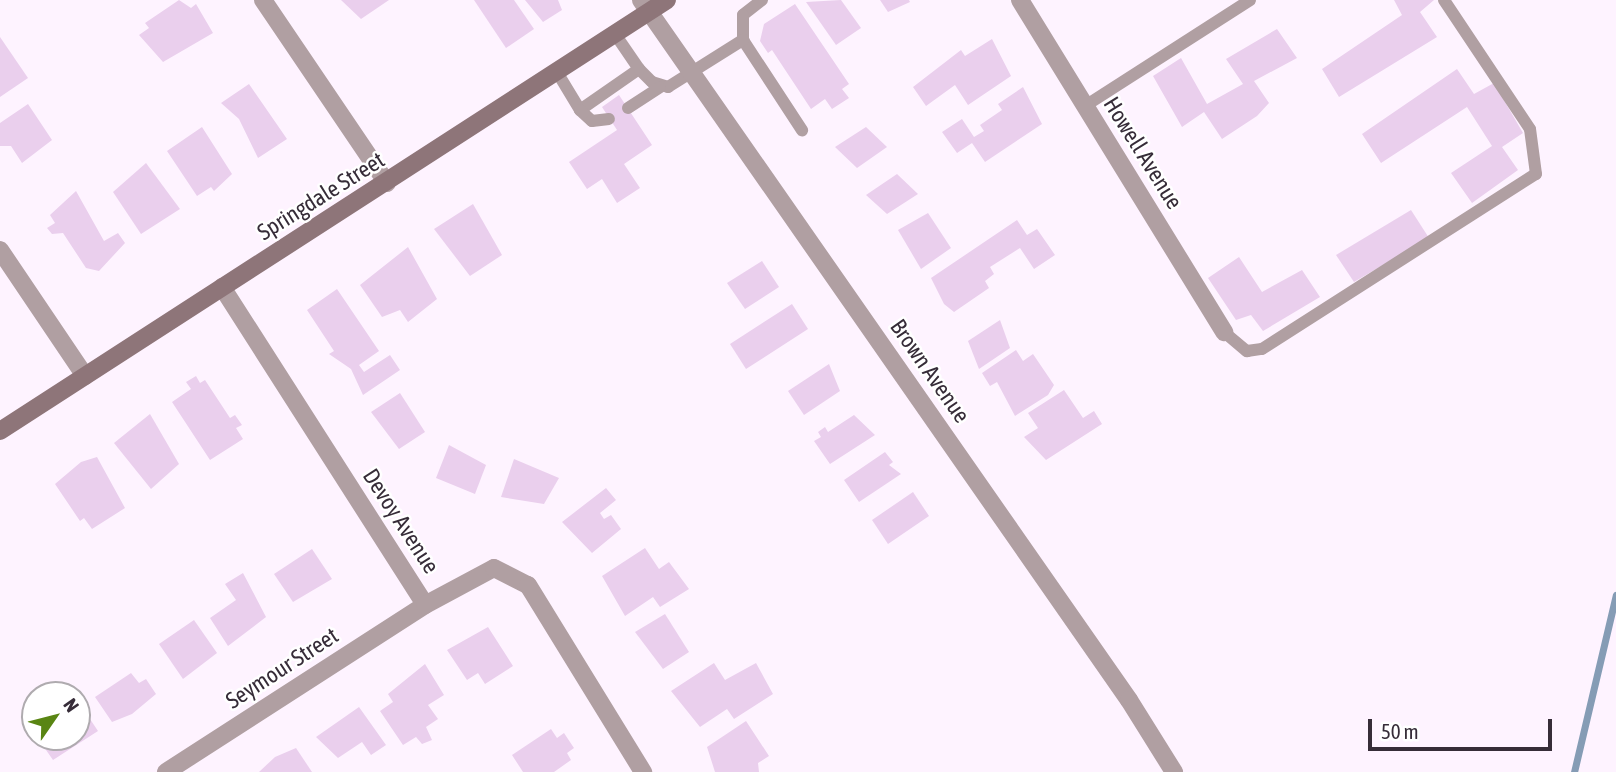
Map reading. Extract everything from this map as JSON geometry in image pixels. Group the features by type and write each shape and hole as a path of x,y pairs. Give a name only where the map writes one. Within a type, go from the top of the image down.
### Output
{"street":[{"path":"263,0 387,183"},
{"name":"Springdale Street","path":"0,431 615,34 645,6 667,0"},
{"name":"Howell Avenue","path":"1020,0 1224,332"},
{"name":"Brown Avenue","path":"645,6 1129,700 1174,772"},
{"path":"0,250 85,376"},
{"name":"Devoy Avenue","path":"222,287 425,605 494,568 528,585 643,772"},
{"name":"Seymour Street","path":"166,772 425,605"}],"lane":[{"path":"762,0 743,15 743,40 802,130"},
{"path":"1085,106 1250,0"},
{"path":"1224,332 1247,351 1262,349 1536,174 1530,129 1444,0"},
{"path":"615,34 639,69 660,87"},
{"path":"628,108 660,87 692,73 743,40"},
{"path":"580,110 639,69"},
{"path":"557,72 580,110 592,121 609,119"}],"building":[{"path":"179,0 191,8 196,4 213,33 163,62 139,35 149,28 145,23"},
{"path":"341,0 389,0 361,19"},
{"path":"474,0 514,0 534,29 506,48"},
{"path":"525,0 558,0 562,10 543,22"},
{"path":"841,0 861,28 836,45 806,2"},
{"path":"880,0 909,0 910,2 888,12"},
{"path":"1394,0 1434,0 1420,12 1437,37 1339,97 1322,69 1402,15"},
{"path":"795,4 849,84 842,89 849,98 832,109 825,99 811,109 772,50 768,53 760,41 764,24"},
{"path":"1277,29 1297,58 1254,81 1269,103 1257,116 1222,139 1204,112 1182,127 1153,76 1181,58 1207,104 1243,84 1226,59"},
{"path":"0,37 28,78 0,97"},
{"path":"992,39 1011,76 968,105 955,85 926,106 913,87 961,50 965,56"},
{"path":"1457,69 1474,94 1494,83 1523,133 1502,147 1518,170 1472,203 1451,173 1492,146 1467,107 1381,163 1362,134"},
{"path":"249,84 287,139 258,158 239,119 221,103"},
{"path":"1023,87 1042,124 985,162 972,143 957,153 942,132 962,119 974,137 984,131 980,125 1002,110 998,104"},
{"path":"619,95 652,145 624,164 640,188 617,203 602,179 587,189 569,162 617,130 602,107"},
{"path":"28,104 52,140 22,163 11,146 0,146 0,123"},
{"path":"202,127 232,174 214,191 211,187 197,196 167,151"},
{"path":"866,127 887,147 857,168 835,147"},
{"path":"146,163 180,209 141,234 113,192"},
{"path":"897,174 918,194 887,214 866,195"},
{"path":"76,191 104,241 118,233 125,243 99,271 86,268 63,233 52,234 47,228 55,223 50,215"},
{"path":"473,204 502,255 470,276 434,229"},
{"path":"1411,210 1429,238 1354,282 1336,255"},
{"path":"928,213 951,248 921,269 898,230"},
{"path":"1017,220 1027,235 1037,229 1055,255 1034,269 1020,248 990,267 994,274 985,281 989,288 954,312 944,304 931,278"},
{"path":"408,247 437,299 408,322 400,310 382,317 360,285"},
{"path":"1239,257 1262,292 1302,270 1320,297 1263,331 1251,315 1236,320 1208,278"},
{"path":"762,261 779,287 745,309 727,283"},
{"path":"337,289 379,351 359,365 364,372 390,355 400,370 363,395 351,369 329,354 334,351 307,310"},
{"path":"792,304 808,329 746,369 730,344"},
{"path":"1000,320 1010,348 979,369 968,341"},
{"path":"1016,350 1023,361 1033,354 1054,385 1048,395 1015,416 997,382 990,386 982,373"},
{"path":"829,364 840,391 804,415 788,391"},
{"path":"196,376 200,383 205,380 230,418 235,415 242,425 236,428 243,439 210,460 172,402 191,389 186,382"},
{"path":"1064,390 1083,418 1094,411 1102,424 1046,460 1024,437 1038,428 1028,413"},
{"path":"400,393 425,432 399,449 371,412"},
{"path":"150,414 179,464 151,489 114,443"},
{"path":"854,415 875,435 830,464 814,441 821,437 818,432 825,427 828,432"},
{"path":"449,445 486,465 475,494 436,478"},
{"path":"885,452 893,462 889,465 901,474 859,502 844,480"},
{"path":"97,457 125,508 92,529 84,518 80,521 55,484 81,462"},
{"path":"514,459 559,478 544,504 501,497"},
{"path":"606,488 616,500 600,513 604,519 611,515 621,529 592,553 562,522"},
{"path":"913,492 929,516 888,544 872,520"},
{"path":"645,548 659,569 669,562 689,589 660,607 653,597 625,616 602,576"},
{"path":"312,549 332,579 293,602 274,574"},
{"path":"243,573 266,617 228,646 210,618 236,600 225,584"},
{"path":"665,614 689,652 663,669 635,632"},
{"path":"194,620 217,653 183,679 159,644"},
{"path":"488,627 513,666 485,684 478,673 467,680 447,650"},
{"path":"714,663 725,680 756,663 773,694 734,719 727,709 700,727 671,691"},
{"path":"425,664 444,695 428,705 438,719 426,727 432,740 422,744 416,737 403,745 380,711 393,702 388,694"},
{"path":"131,673 139,683 146,679 156,694 132,714 112,722 95,697"},
{"path":"359,707 386,745 371,755 362,742 338,758 316,737"},
{"path":"91,720 98,731 91,736"},
{"path":"746,721 769,756 758,763 759,772 715,772 707,747"},
{"path":"551,729 557,738 564,733 574,748 567,753 571,760 554,772 523,772 512,755"},
{"path":"296,748 312,772 259,772 275,757"},
{"path":"47,751 67,751 53,760"}],"waterway":[{"path":"1574,772 1616,595"}]}
